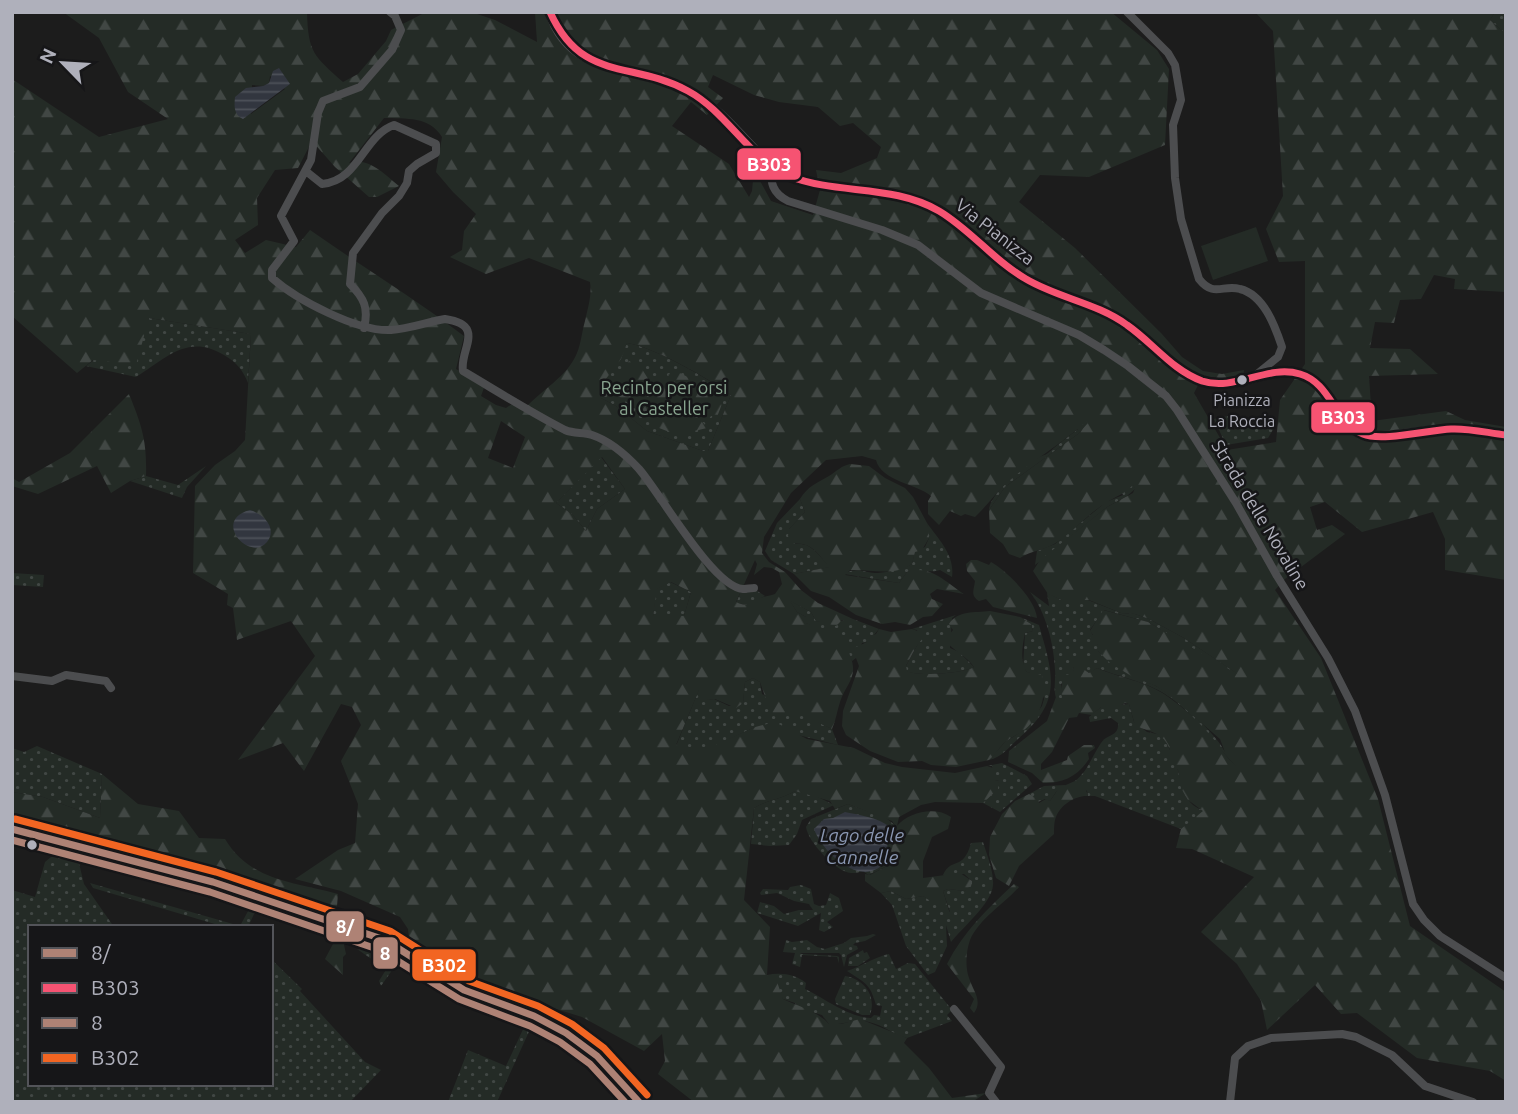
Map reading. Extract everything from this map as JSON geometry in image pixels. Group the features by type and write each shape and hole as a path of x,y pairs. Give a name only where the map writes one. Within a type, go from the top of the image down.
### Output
{"main road":[{"name":"Via Pianizza","path":"550,12 560,36 578,52 612,68 669,82 710,104 769,166 805,182 902,197 926,205 961,227 1018,275 1118,318 1192,377 1217,384 1280,371 1301,374 1315,382 1327,394 1335,412 1346,425 1367,436 1457,429 1506,435"},
{"path":"12,829 213,882 385,940 464,990 534,1016 566,1032 597,1056 639,1102"}],"street":[{"path":"390,12 396,16 401,30 396,43 381,65 360,87 323,101 317,113 307,172 281,216 294,241 272,270 272,278 284,288 364,328 388,330 454,320 466,329 470,339 462,362 463,370 526,410 570,433 592,435 615,448 641,472 698,552 727,582 742,590 754,587"},
{"path":"1127,12 1168,52 1175,65 1181,100 1173,125 1175,178 1181,219 1199,279 1205,287 1214,290 1239,288 1251,294 1259,300 1278,334 1282,347 1278,357 1245,380"},
{"path":"307,172 322,184 331,184 357,164 375,136 394,125 436,144 436,153 416,163 409,171 407,183 399,196 382,213 353,253 350,284 365,303 367,315 364,328"},
{"name":"Strada delle Novaline","path":"769,166 772,187 778,196 882,230 918,245 981,293 1080,335 1128,366 1166,396 1236,503 1328,658 1355,711 1385,795 1413,904 1423,920 1440,936 1506,978"},
{"path":"12,676 52,681 66,675 106,681 111,688"},
{"path":"954,1009 1001,1068 989,1093 996,1102"},
{"path":"1230,1102 1235,1058 1248,1046 1271,1038 1342,1034 1356,1037 1392,1055 1425,1086 1473,1102"}],"green space":[{"path":"63,12 307,12 309,37 314,53 343,82 358,74 386,41 391,30 426,12 471,12 495,20 537,42 535,12 1111,12 1157,50 1169,69 1165,145 1089,177 1040,175 1019,202 1075,248 1182,357 1203,371 1222,374 1244,370 1243,377 1227,381 1201,379 1194,393 1227,450 1276,442 1280,400 1305,364 1305,261 1279,262 1266,229 1283,196 1273,31 1255,12 1495,12 1490,20 1506,34 1506,292 1454,289 1455,279 1434,275 1421,299 1400,300 1394,323 1375,322 1370,348 1410,349 1438,374 1369,376 1372,421 1446,411 1465,420 1506,427 1506,580 1445,570 1445,539 1433,512 1362,532 1325,502 1310,507 1317,530 1332,525 1345,534 1285,579 1275,590 1321,658 1378,799 1410,926 1506,992 1506,1081 1490,1071 1417,1058 1357,1013 1341,1014 1315,985 1267,1030 1261,1001 1237,964 1201,932 1254,877 1192,849 1176,848 1181,829 1203,811 1188,800 1181,788 1178,770 1167,757 1170,750 1164,739 1135,725 1129,704 1101,707 1092,715 1079,713 1077,717 1069,718 1052,752 1041,764 1041,770 1067,760 1068,756 1084,745 1094,745 1095,748 1088,753 1089,759 1069,778 1043,783 1032,773 1008,762 1009,751 1047,721 1056,697 1063,704 1063,676 1073,673 1074,659 1078,656 1084,659 1086,663 1083,669 1089,673 1097,668 1142,683 1167,696 1199,723 1233,763 1241,769 1225,752 1220,739 1169,695 1110,663 1098,651 1098,645 1090,637 1093,635 1090,631 1103,610 1148,622 1239,675 1184,638 1149,619 1121,613 1089,600 1062,600 1048,594 1033,571 1040,560 1107,507 1133,493 1133,485 1099,507 1054,544 1020,558 1009,554 1003,544 990,533 989,510 1005,487 1078,434 1087,421 1009,481 975,517 965,514 961,516 950,511 939,525 928,514 928,501 931,496 885,473 876,460 862,456 826,460 791,493 764,537 762,553 818,603 853,619 847,622 842,620 836,626 816,621 811,612 790,601 797,612 806,617 806,623 839,635 850,655 852,675 832,729 797,713 792,716 771,713 760,682 753,678 745,682 743,703 736,708 715,699 703,698 699,690 676,745 704,750 755,727 775,722 807,739 854,748 885,763 902,767 955,773 987,766 996,769 998,789 983,803 935,802 921,805 899,817 897,826 908,817 922,812 938,812 951,817 948,829 932,837 923,861 923,878 960,873 972,881 965,891 943,891 950,914 923,896 906,899 891,891 881,893 865,881 865,874 870,875 889,865 896,827 892,821 848,804 835,809 830,801 795,791 754,808 744,900 770,927 767,975 776,979 783,999 814,1013 829,1024 860,1019 907,1038 904,1043 929,1068 952,1098 986,1093 972,1102 694,1102 658,1074 665,1061 662,1034 644,1051 582,1017 505,993 501,1001 476,991 410,947 408,929 400,917 341,891 295,879 338,850 355,843 358,804 341,761 361,725 352,707 341,704 304,771 283,743 238,760 315,656 291,621 237,640 233,608 227,605 228,594 193,573 195,486 245,440 251,334 149,318 136,365 93,360 77,373 12,316 12,79 99,137 168,119 128,92 99,38","holes":["713,75 754,95 779,102 818,107 840,126 853,123 881,147 877,158 841,173 816,170 820,190 813,215 771,201 754,170 749,197 729,164 672,126 691,102 707,115 723,98 708,87","270,76 285,89 251,114 252,85 263,86 269,83","384,118 417,120 431,125 442,137 436,172 476,214 464,231 462,250 450,257 486,274 529,258 590,282 580,346 573,362 524,410 512,404 506,408 496,405 481,396 485,385 456,369 464,336 310,230 296,247 266,240 245,253 235,240 258,225 257,198 275,170 298,168 312,141 335,167 369,197 377,197 399,186 370,164 349,163","627,343 665,357 731,395 708,451 703,451 647,431 616,406 601,398 602,384 621,359","501,421 525,437 513,468 488,458","602,457 625,489 597,509 586,531 572,514 556,503","755,560 757,564 754,575 764,567 779,572 782,584 775,594 743,604 736,602","671,582 691,592 684,616 653,616 657,589"]},
{"path":"1495,12 1506,12 1506,34 1490,20"},
{"path":"1256,227 1268,261 1213,280 1201,246"},
{"path":"149,318 251,334 248,383 232,360 199,346 178,351 136,377 86,366"},
{"name":"Recinto per orsi al Casteller","path":"627,343 638,345 695,372 731,395 708,451 647,431 616,406 601,398 600,388"},
{"path":"629,361 640,366 652,385 650,393 636,409 609,389"},
{"path":"676,371 725,396 717,417 711,416 709,419 695,412 668,375"},
{"path":"661,373 672,381 687,409 707,428 677,435 654,426 650,419 644,416 643,409 655,393 656,380"},
{"path":"129,394 143,434 146,476 130,481 111,493 97,466 38,494 12,486 12,478 19,482 70,453"},
{"path":"1079,405 1116,454 1274,734 1216,805 1181,829 1095,796 1088,796 1087,791 1075,781 1087,768 1101,743 1115,733 1118,727 1118,723 1111,718 1090,722 1089,717 1101,707 1129,704 1134,722 1147,732 1162,735 1187,798 1202,810 1240,770 1181,706 1143,683 1097,668 1090,673 1073,667 1074,674 1061,684 1064,705 1059,702 1055,695 1051,640 1041,609 1030,592 1049,606 1047,593 1062,600 1088,600 1121,613 1149,619 1184,638 1238,674 1135,489 1107,507 1035,565 1037,551 1055,544 1106,502 1123,495 1088,424 1005,487 989,510 995,496 1016,473 1048,453 1078,429","holes":["1104,610 1148,622 1199,653 1225,752 1204,725 1172,697 1104,657 1098,651 1098,645 1090,630"]},
{"path":"1228,416 1233,430 1275,420 1268,438 1226,445 1214,419"},
{"path":"601,457 625,489 597,509 586,531 572,514 556,503"},
{"path":"850,464 869,466 905,488 927,523 929,538 922,550 915,552 912,564 905,568 890,571 850,570 845,575 899,583 907,572 924,571 938,576 964,594 937,589 930,594 932,599 943,604 932,616 923,617 910,625 895,622 882,624 856,615 829,597 811,591 794,574 829,567 814,550 804,544 792,544 788,536 789,529 805,512 800,499 813,485"},
{"path":"206,466 187,487 182,498 130,481 146,476 178,485"},
{"path":"800,499 805,512 789,529 795,544 810,547 830,567 794,574 771,560 765,551 777,523"},
{"path":"927,523 949,555 952,577 940,570 911,571 907,572 899,583 844,574 857,570 882,573 912,564 915,551 925,547 929,538"},
{"path":"971,560 989,565 991,562 1004,572 1026,594 1037,618 993,607 986,599 976,599 973,592 975,581 967,571 966,564"},
{"path":"12,573 44,575 43,587 12,585"},
{"path":"670,582 691,592 684,616 653,616 656,589"},
{"path":"754,589 765,596 748,605 736,603 741,591"},
{"path":"789,600 811,612 816,621 829,623 853,619 879,629 868,642 862,643 852,661 839,641 806,623 806,617 797,612"},
{"path":"990,611 1020,617 1031,624 1033,631 1025,633 1023,659 1027,672 1042,675 1044,691 1038,712 1023,731 1004,743 989,760 956,767 931,765 922,761 898,762 870,751 846,735 842,726 843,711 859,666 856,647 867,642 868,637 876,634 879,629 891,632 912,629 923,633 925,637 906,666 907,671 930,674 969,669 974,667 945,640 953,630 949,624 962,614"},
{"path":"956,615 952,618 950,648 959,652 974,667 940,674 906,671 920,640 917,630 912,629"},
{"path":"1020,617 1039,625 1048,658 1051,686 1043,712 1033,725 998,757 989,760 1005,742 1024,730 1042,706 1044,699 1037,675 1027,672 1023,667 1025,633 1033,631 1031,624"},
{"path":"753,678 760,682 762,694 832,729 838,745 762,726 704,751 676,746 700,687 708,700 714,699 729,706 743,703 745,682"},
{"path":"37,746 102,774 100,818 43,797 12,792 12,748 24,752"},
{"path":"1002,763 1027,776 1032,784 1000,812 983,803 986,797 992,795 999,781 995,780 992,766 987,766"},
{"path":"102,774 138,804 179,811 199,838 225,839 235,853 260,872 338,894 336,918 178,867 22,827 12,819 12,792 43,797 100,818"},
{"path":"1075,781 1085,787 1088,796 1074,799 1061,809 1055,819 1054,834 1019,866 1009,886 996,878 989,855 990,837 1002,814 1015,801 1029,794 1038,799 1039,803 1046,799 1050,801 1059,788"},
{"path":"1066,785 1056,792 1050,801 1045,799 1038,802 1029,794 1044,786"},
{"path":"795,791 814,795 834,805 802,820 789,845 751,844 754,808"},
{"name":"Lago delle Cannelle","path":"848,804 886,818 896,826 889,865 869,875 864,872 878,866 854,873 838,868 817,848 806,827 811,819"},
{"path":"983,842 993,885 988,900 951,942 946,925 947,946 935,972 928,975 906,946 892,905 881,893 891,891 906,899 923,896 950,912 943,891 965,891 972,881 964,874 943,875 946,869 965,858 971,843"},
{"path":"77,855 84,884 113,925 28,925 28,1086 273,1086 273,961 302,989 300,991 365,1062 381,1070 350,1102 12,1102 12,890 35,897 45,862 51,857"},
{"path":"90,883 237,925 218,925 93,888"},
{"path":"1014,884 1019,887 979,925 970,940 966,959 978,1004 974,1013 970,1008 974,999 947,964 968,931"},
{"path":"801,885 811,889 814,904 819,906 826,905 830,893 839,898 843,911 827,922 833,927 824,932 819,930 821,913 798,926 757,913 760,902 774,906 784,914 813,910 809,904 777,893 760,893 763,889 788,890"},
{"path":"254,900 260,901 249,925 241,925"},
{"path":"341,929 348,931 344,945 346,954 343,957 343,975 325,959"},
{"path":"876,935 853,945 858,949 847,955 844,967 839,953 800,953 837,956 839,963 837,957 802,955 800,967 792,964 795,953 783,952 786,940 807,940 825,949 851,938"},
{"path":"361,938 388,953 383,967 357,949 362,950 364,943 360,942"},
{"path":"863,950 870,958 858,966 848,966 849,958"},
{"path":"889,954 896,969 908,963 915,964 952,1010 947,1015 952,1021 907,1038 864,1021 829,1024 822,1015 801,1009 795,1003 783,999 767,975 782,974 798,978 806,983 805,989 837,1007 854,1015 871,1018 874,1015 880,1016 882,1006 876,1005 866,984 847,971"},
{"path":"397,958 424,967 559,1033 594,1059 591,1062 532,1025 497,1102 448,1102 468,1050 506,1066 525,1025 472,1004 395,966 381,986 379,981 392,960"},
{"path":"845,976 858,981 867,990 872,1001 870,1015 862,1015 836,1004 835,999"}],"water":[{"path":"279,68 290,84 243,119 240,117 235,110 235,97 246,88 269,83 273,71"},
{"path":"250,510 264,518 270,527 270,537 260,547 244,544 234,530 234,522 239,515"},
{"name":"Lago delle Cannelle","path":"845,812 875,819 890,827 885,862 876,870 865,872 844,865 818,838 814,829 824,819"}],"transit line":[{"name":"B303","path":"550,12 563,35 577,50 593,60 688,91 715,111 750,148 775,169 807,182 903,197 939,211 1014,272 1038,286 1115,317 1181,370 1202,381 1227,383 1275,372 1300,374 1319,385 1353,428 1371,436 1458,429 1506,435"},
{"name":"B302","path":"15,819 216,872 390,931 469,981 538,1006 572,1024 604,1048 647,1095"},
{"name":"8/","path":"12,829 213,882 385,940 464,990 534,1016 566,1033 597,1056 639,1102"},
{"name":"8","path":"12,840 210,892 380,950 459,999 530,1026 560,1042 590,1064 625,1102"}],"place":[{"name":"Pianizza La Roccia","path":"1242,380"}]}
